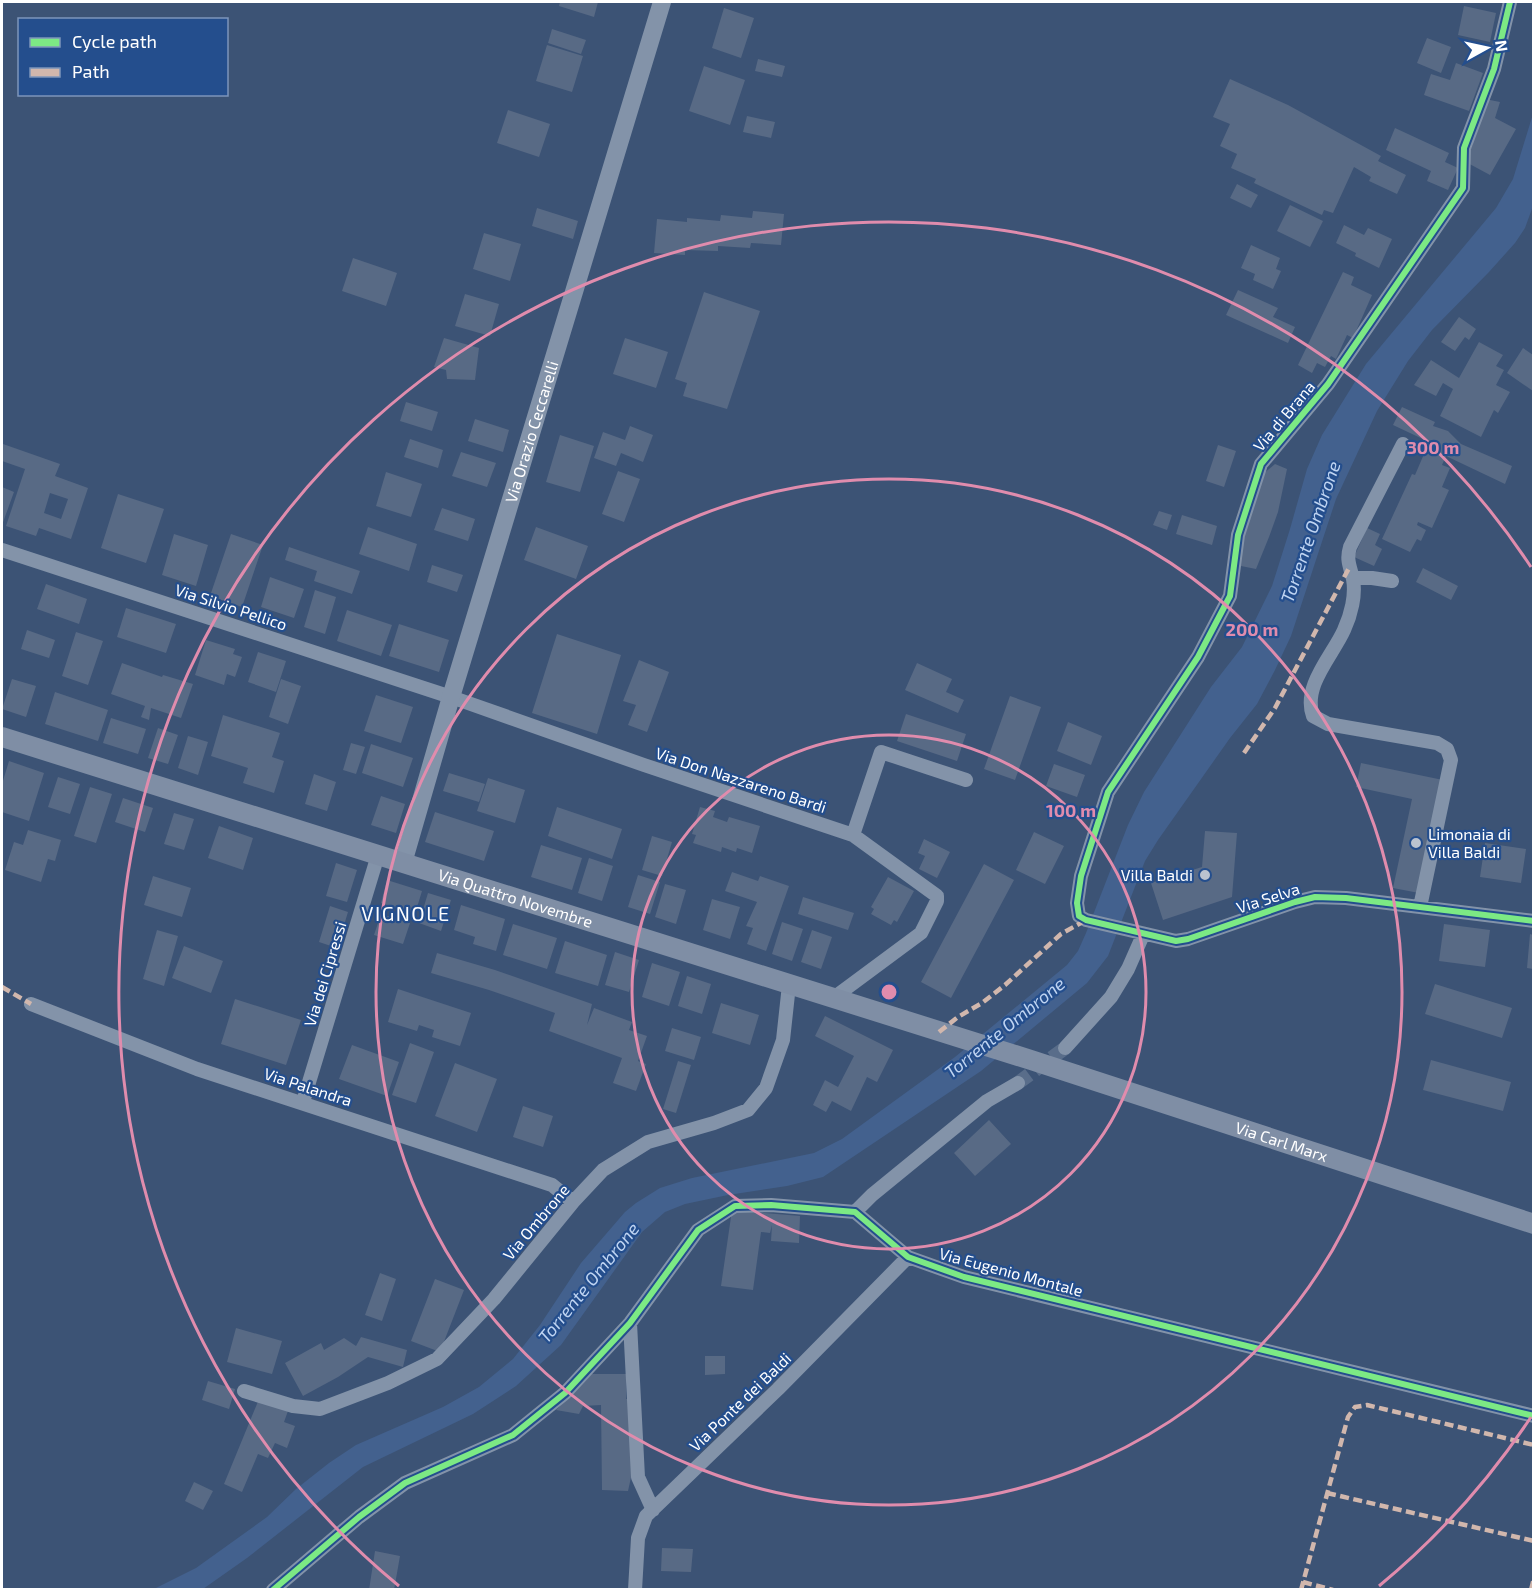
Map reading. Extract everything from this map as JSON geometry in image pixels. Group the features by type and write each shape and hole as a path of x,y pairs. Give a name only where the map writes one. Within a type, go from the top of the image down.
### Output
{"main road":[{"name":"Via Quattro Novembre","path":"2,737 1031,1060"},
{"name":"Via Carl Marx","path":"1031,1060 1533,1224"}],"street":[{"name":"Via Orazio Ceccarelli","path":"404,863 451,696 662,2"},
{"name":"Via di Brana","path":"1086,920 1079,916 1077,903 1081,876 1108,792 1198,657 1230,596 1238,535 1262,464 1328,384 1463,188 1464,148 1494,69 1510,2"},
{"path":"1403,444 1350,547 1347,560 1353,578 1353,597 1349,616 1314,686 1310,703 1313,716 1318,721 1437,743 1448,748 1451,760 1420,907"},
{"name":"Via Silvio Pellico","path":"2,550 451,696"},
{"path":"1353,578 1392,581"},
{"name":"Via Don Nazzareno Bardi","path":"451,696 644,765 853,835 937,896 937,901 921,933 832,999"},
{"path":"853,835 881,752 966,780"},
{"name":"Via dei Cipressi","path":"303,1102 378,855"},
{"name":"Via Selva","path":"1086,920 1176,941 1315,897 1346,898 1533,921"},
{"path":"1065,1048 1111,997 1128,969 1138,933"},
{"name":"Via Ombrone","path":"244,1391 293,1406 320,1409 388,1383 437,1359 494,1299 573,1202 603,1170 648,1142 714,1123 748,1110 766,1088 783,1040 789,985"},
{"name":"Via Palandra","path":"32,1004 197,1069 552,1185 573,1202"},
{"path":"273,1590 358,1517 405,1483 513,1435 566,1393 630,1323 698,1230 735,1206 771,1205 855,1212 872,1195 987,1101 1018,1083"},
{"name":"Via Eugenio Montale","path":"855,1212 908,1257 964,1277 1533,1416"},
{"name":"Via Ponte dei Baldi","path":"635,1590 638,1538 646,1516 778,1389 908,1257"},
{"path":"630,1323 638,1478 653,1509"}],"water":[{"name":"Torrente Ombrone","path":"1533,114 1533,206 1525,228 1489,272 1432,330 1408,361 1377,411 1336,499 1291,636 1275,670 1257,704 1230,738 1145,861 1108,956 1087,983 981,1071 823,1177 787,1186 685,1204 665,1212 642,1232 561,1345 516,1386 473,1414 363,1467 247,1558 203,1589 152,1590 196,1568 267,1517 296,1489 356,1445 443,1407 479,1387 513,1359 540,1325 581,1263 625,1212 636,1203 660,1188 692,1178 814,1153 842,1139 955,1057 1067,965 1078,951 1128,825 1144,792 1211,687 1242,647 1272,586 1307,469 1322,435 1366,364 1496,208 1513,179"}],"building":[{"path":"560,2 598,2 594,17 559,6"},
{"path":"1464,6 1496,13 1490,42 1458,35"},
{"path":"724,8 754,18 741,58 712,48"},
{"path":"552,29 586,40 581,54 548,43"},
{"path":"1427,38 1451,47 1441,73 1417,63"},
{"path":"547,45 583,56 572,92 536,81"},
{"path":"758,59 785,66 782,77 755,71"},
{"path":"1456,63 1483,73 1469,111 1424,95 1431,74 1450,80"},
{"path":"704,66 745,80 730,125 689,111"},
{"path":"1230,79 1288,105 1381,156 1378,161 1406,175 1397,194 1369,181 1371,177 1354,167 1333,213 1324,210 1322,215 1254,183 1256,179 1231,168 1237,154 1220,146 1230,124 1213,117"},
{"path":"1485,99 1500,102 1495,118 1516,129 1490,175 1464,161 1473,144 1471,143"},
{"path":"508,110 550,124 539,157 497,143"},
{"path":"747,116 775,122 771,138 743,132"},
{"path":"1395,128 1449,153 1445,162 1458,168 1448,190 1427,181 1431,171 1386,150"},
{"path":"1237,184 1258,195 1251,208 1230,198"},
{"path":"1290,205 1323,221 1310,247 1277,231"},
{"path":"537,208 578,221 573,239 532,226"},
{"path":"753,211 784,214 781,245 751,243 750,248 718,246 718,251 685,250 685,255 654,253 657,219 687,222 687,218 720,221 721,215 752,218"},
{"path":"1344,225 1364,235 1368,228 1392,239 1379,268 1336,243"},
{"path":"484,233 521,244 510,281 473,269"},
{"path":"1251,245 1280,258 1276,269 1281,271 1273,289 1253,280 1255,274 1241,268"},
{"path":"353,258 397,273 386,306 342,291"},
{"path":"1343,272 1354,277 1351,285 1372,295 1353,338 1347,335 1336,359 1331,356 1325,367 1317,363 1312,373 1298,365"},
{"path":"1238,290 1278,308 1273,317 1295,327 1288,343 1226,315"},
{"path":"704,292 760,311 727,409 683,396 687,383 675,379"},
{"path":"465,294 499,304 490,336 455,326"},
{"path":"1459,317 1476,329 1469,340 1465,337 1455,351 1441,342"},
{"path":"444,338 479,348 475,380 447,379 446,370 434,367"},
{"path":"625,338 668,352 656,388 613,374"},
{"path":"1479,342 1503,355 1496,366 1504,370 1496,385 1510,392 1498,413 1494,410 1481,437 1440,416 1453,389 1443,383 1436,396 1414,385 1431,360 1459,378"},
{"path":"1523,348 1533,355 1533,391 1507,373"},
{"path":"406,402 438,412 432,431 400,421"},
{"path":"1402,407 1435,422 1433,426 1448,431 1461,444 1512,466 1505,484 1446,456 1442,465 1450,468 1442,487 1449,490 1432,528 1418,522 1417,525 1426,530 1421,541 1417,539 1410,552 1382,539 1427,447 1425,446 1427,441 1393,425"},
{"path":"475,419 509,430 503,452 468,441"},
{"path":"630,426 653,435 643,462 621,453 616,466 594,458 603,432 625,440"},
{"path":"560,435 594,446 580,492 546,482"},
{"path":"410,439 443,450 438,468 404,457"},
{"path":"3,444 60,464 55,476 88,488 71,539 39,528 36,536 6,526 25,469 2,461","holes":["50,493 68,499 61,519 44,513"]},
{"path":"1218,445 1236,451 1224,487 1206,481"},
{"path":"461,452 496,463 487,487 452,476"},
{"path":"1275,464 1287,469 1278,512 1269,537 1256,569 1236,565 1239,544 1263,474"},
{"path":"618,471 640,479 624,522 602,514"},
{"path":"386,472 422,484 411,517 376,506"},
{"path":"2,487 14,492 2,525"},
{"path":"118,494 164,509 146,563 101,548"},
{"path":"442,508 475,519 468,541 434,530"},
{"path":"1159,511 1172,515 1167,530 1153,525"},
{"path":"1182,515 1217,526 1212,545 1176,534"},
{"path":"368,527 417,544 409,571 359,554"},
{"path":"536,527 588,546 576,579 524,560"},
{"path":"1367,528 1380,534 1375,545 1382,549 1374,566 1354,557"},
{"path":"174,534 208,545 196,586 162,575"},
{"path":"231,534 263,545 242,607 210,596"},
{"path":"289,547 360,571 352,594 314,581 317,571 285,560"},
{"path":"432,565 463,575 457,592 427,582"},
{"path":"1423,568 1458,586 1451,600 1416,582"},
{"path":"270,577 304,589 294,618 261,607"},
{"path":"46,584 87,599 79,624 37,609"},
{"path":"315,590 336,597 325,634 304,627"},
{"path":"126,608 176,624 166,653 117,637"},
{"path":"347,610 392,625 381,656 337,641"},
{"path":"399,624 449,640 439,672 389,656"},
{"path":"27,630 55,640 49,658 21,649"},
{"path":"76,632 103,641 88,685 62,676"},
{"path":"557,634 621,655 597,734 532,713"},
{"path":"206,640 235,649 233,654 242,657 235,677 227,674 224,685 195,675"},
{"path":"258,652 286,661 276,692 248,682"},
{"path":"639,660 669,672 647,732 628,725 636,705 623,701"},
{"path":"122,663 162,677 163,675 193,684 181,718 151,708 149,720 141,717 145,706 111,694"},
{"path":"917,663 952,679 946,692 964,700 958,713 905,690"},
{"path":"12,679 36,686 26,717 2,709"},
{"path":"281,679 301,686 288,724 269,717"},
{"path":"55,692 108,710 98,741 45,724"},
{"path":"376,695 413,707 401,743 364,731"},
{"path":"1010,696 1041,707 1015,780 984,769"},
{"path":"906,714 966,734 957,761 897,741"},
{"path":"223,715 280,733 272,757 284,761 274,793 243,783 248,768 211,756"},
{"path":"111,718 146,729 138,754 103,743"},
{"path":"1068,722 1102,736 1091,765 1057,751"},
{"path":"158,728 178,735 168,764 148,758"},
{"path":"188,736 208,742 198,775 178,768"},
{"path":"351,743 365,747 356,774 343,770"},
{"path":"371,744 413,758 403,787 362,773"},
{"path":"9,761 44,773 29,821 2,812 2,784"},
{"name":"Limonaia di Villa Baldi","path":"1361,763 1443,780 1419,893 1393,888 1412,799 1356,787"},
{"path":"1054,764 1085,775 1077,797 1046,786"},
{"path":"449,773 485,784 479,802 443,791"},
{"path":"314,774 336,782 327,811 305,804"},
{"path":"58,777 80,784 70,814 48,807"},
{"path":"488,778 525,790 515,823 477,811"},
{"path":"90,787 112,794 96,843 74,836"},
{"path":"381,796 405,804 396,833 371,825"},
{"path":"123,798 153,808 145,832 115,822"},
{"path":"557,807 622,829 612,859 548,836"},
{"path":"700,807 715,811 713,817 727,822 729,817 760,826 752,853 737,848 736,852 722,847 721,852 693,843 696,835 692,834"},
{"path":"435,812 494,831 484,861 425,842"},
{"path":"174,813 194,819 184,850 164,844"},
{"path":"219,826 253,838 243,870 208,858"},
{"path":"28,830 61,840 55,861 48,859 41,882 5,870 14,842 23,845"},
{"name":"Villa Baldi","path":"1205,831 1237,833 1232,897 1163,920 1151,883 1202,867"},
{"path":"1034,832 1064,846 1045,884 1016,870"},
{"path":"652,836 672,842 662,876 642,870"},
{"path":"924,839 950,852 937,878 919,869 925,856 918,853"},
{"path":"1485,843 1526,849 1521,883 1480,877"},
{"path":"541,845 582,858 572,890 531,877"},
{"path":"589,858 613,866 602,901 578,893"},
{"path":"336,863 357,870 347,902 326,896"},
{"path":"984,864 1014,880 951,998 921,982"},
{"path":"732,872 758,881 760,876 789,886 766,951 747,944 753,928 746,926 757,902 725,891"},
{"path":"638,875 660,882 650,914 628,907"},
{"path":"153,876 191,888 182,917 144,905"},
{"path":"888,877 914,891 897,922 894,920 891,925 871,914 874,909 871,907"},
{"path":"387,880 422,891 415,914 381,903"},
{"path":"665,884 686,890 676,924 655,917"},
{"path":"428,893 451,900 441,931 419,923"},
{"path":"803,897 854,913 848,930 798,914"},
{"path":"712,899 740,907 730,939 703,930"},
{"path":"461,905 505,919 496,951 473,944 475,937 454,930"},
{"path":"330,906 348,912 337,948 319,942"},
{"path":"381,914 410,923 403,944 374,935"},
{"path":"782,922 803,929 792,961 772,954"},
{"path":"513,924 557,938 547,969 503,955"},
{"path":"1444,924 1490,930 1485,967 1439,961"},
{"path":"157,930 178,936 164,986 143,979"},
{"path":"812,930 832,937 821,969 801,962"},
{"path":"1530,934 1533,935 1533,969 1527,968"},
{"path":"565,941 607,955 598,986 555,973"},
{"path":"184,946 223,961 211,993 172,978"},
{"path":"615,952 639,960 629,992 605,985"},
{"path":"437,953 495,970 592,1004 587,1025 594,1008 632,1022 629,1030 647,1036 638,1061 646,1064 636,1091 613,1083 622,1058 549,1031 555,1013 431,973"},
{"path":"652,963 680,972 669,1006 642,997"},
{"path":"687,976 711,984 702,1014 678,1006"},
{"path":"1435,984 1512,1008 1502,1038 1425,1014"},
{"path":"398,989 471,1013 460,1046 432,1037 434,1030 419,1025 417,1031 388,1022"},
{"path":"235,999 301,1020 286,1065 221,1044"},
{"path":"721,1003 759,1015 750,1045 712,1033"},
{"path":"825,1016 893,1050 877,1082 867,1077 851,1111 832,1101 826,1112 813,1105 825,1080 838,1087 854,1056 815,1036"},
{"path":"672,1028 701,1037 694,1060 665,1051"},
{"path":"410,1043 434,1052 416,1103 392,1095"},
{"path":"352,1045 399,1062 387,1096 339,1079"},
{"path":"1431,1060 1511,1082 1503,1111 1423,1090"},
{"path":"678,1061 691,1065 676,1113 663,1109"},
{"path":"455,1063 497,1079 477,1132 435,1116"},
{"path":"523,1106 553,1116 543,1147 513,1137"},
{"path":"989,1120 1011,1144 975,1176 954,1153"},
{"path":"732,1210 800,1216 799,1243 771,1241 772,1225 770,1233 761,1232 753,1290 721,1286"},
{"path":"380,1273 396,1279 382,1321 365,1315"},
{"path":"435,1279 464,1290 440,1352 411,1341"},
{"path":"236,1328 282,1341 272,1374 227,1362"},
{"path":"361,1337 407,1350 403,1367 368,1357 303,1396 285,1363 321,1343 324,1350 344,1338 356,1346"},
{"path":"705,1356 725,1356 725,1374 705,1375"},
{"path":"592,1374 626,1374 626,1399 630,1399 632,1473 628,1491 602,1490 601,1405 583,1406 579,1414 556,1410"},
{"path":"208,1381 235,1389 229,1409 202,1400"},
{"path":"259,1399 288,1411 284,1422 295,1426 287,1448 275,1443 268,1458 258,1454 242,1492 224,1484"},
{"path":"194,1482 213,1491 203,1510 185,1501"},
{"path":"662,1548 693,1549 691,1572 661,1571"},
{"path":"375,1551 400,1556 394,1590 369,1590"}],"tunnel":[{"path":"1018,1083 1065,1048"}],"marked path":[{"path":"1244,753 1275,708 1349,568"},
{"path":"939,1032 1005,985 1061,934 1086,920"},
{"path":"2,987 31,1004"},
{"path":"1301,1590 1348,1417 1355,1407 1367,1405 1534,1445"},
{"path":"1327,1493 1534,1541"},
{"path":"1531,1590 1534,1578"},
{"path":"1303,1582 1333,1590"}],"cycle path":[{"path":"1510,2 1494,69 1464,148 1463,188 1328,384 1261,464 1238,535 1230,596 1198,657 1108,792 1081,876 1077,903 1079,916 1086,920 1176,941 1315,897 1346,898 1534,921"},
{"path":"273,1590 359,1517 405,1483 513,1435 565,1393 630,1323 698,1230 735,1206 771,1205 855,1212 908,1257 964,1277 1534,1416"}],"place":[{"name":"Limonaia di Villa Baldi","path":"1416,843"},
{"name":"Villa Baldi","path":"1205,875"}],"district":[{"name":"VIGNOLE","path":"406,914"}]}
